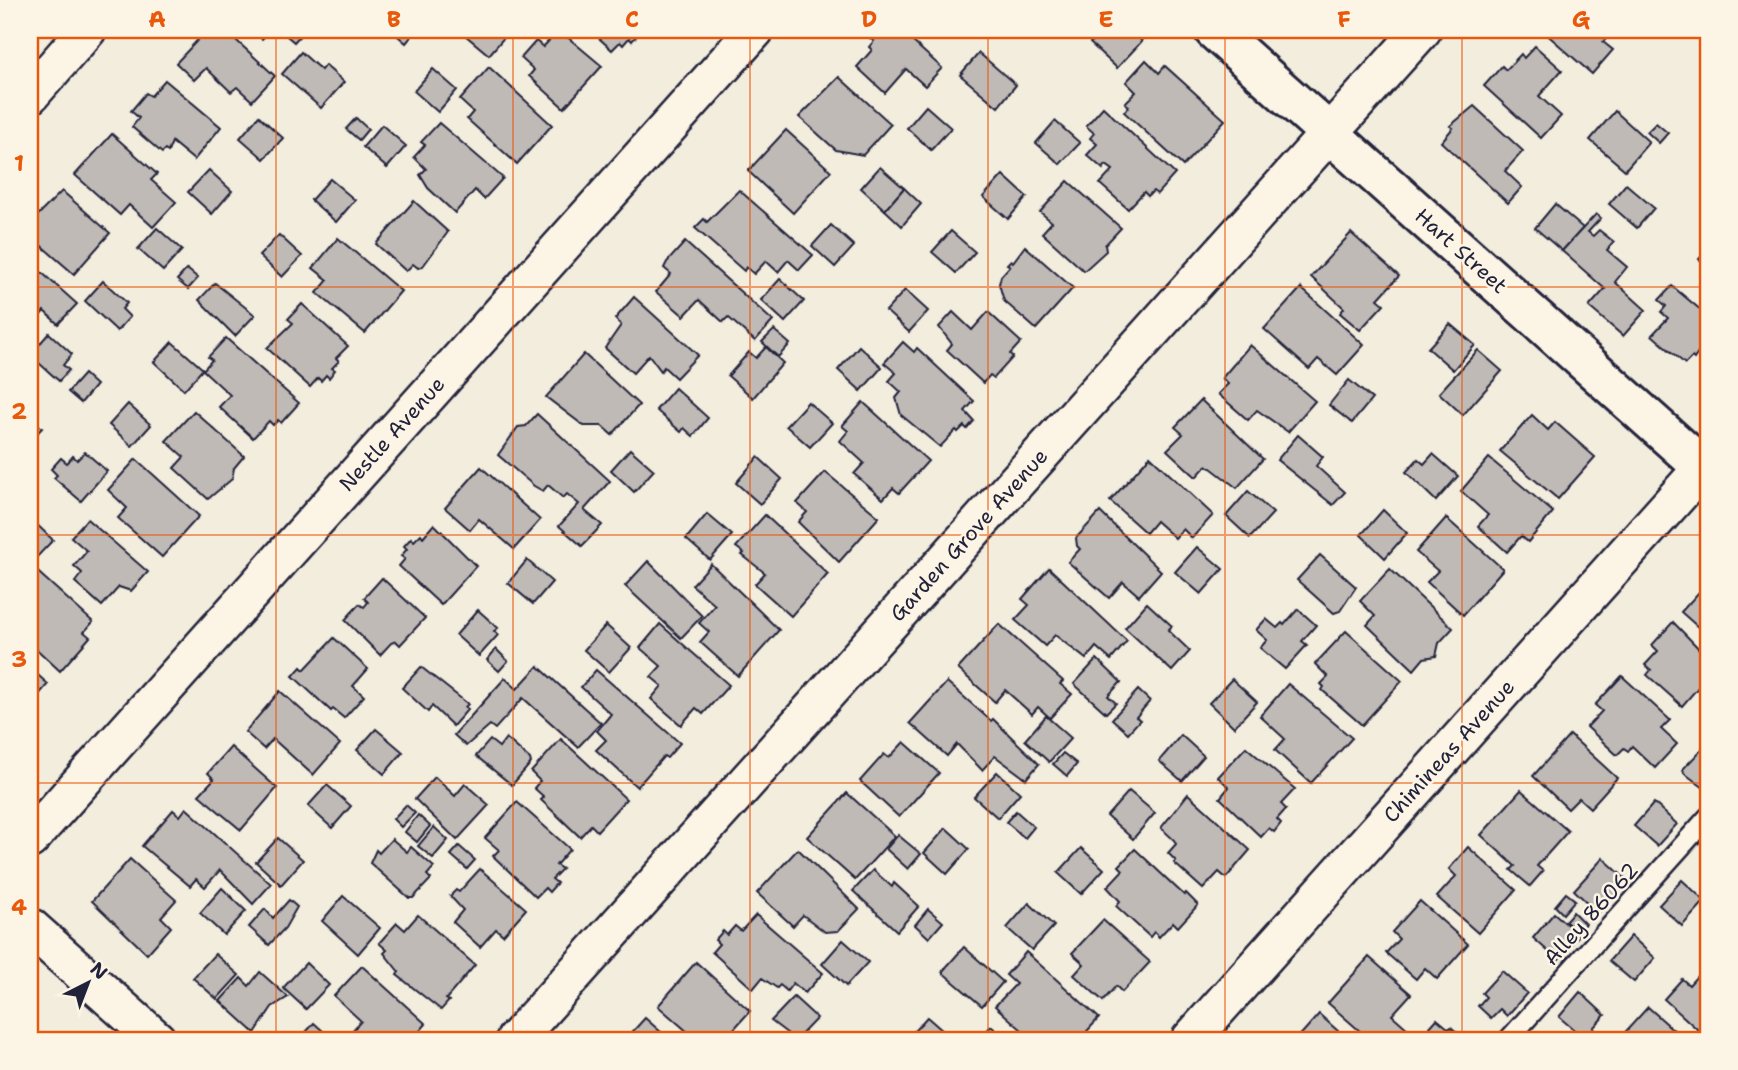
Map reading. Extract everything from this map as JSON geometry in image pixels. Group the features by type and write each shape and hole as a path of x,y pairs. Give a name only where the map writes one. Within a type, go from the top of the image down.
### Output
{"street":[{"path":"32,87 87,30"},
{"name":"Nestle Avenue","path":"30,839 755,30"},
{"name":"Hart Street","path":"1214,30 1707,467"},
{"name":"Garden Grove Avenue","path":"515,1040 1422,30"},
{"name":"Chimineas Avenue","path":"1189,1040 1707,467"},
{"path":"30,927 157,1040"}],"lane":[{"name":"Alley 86062","path":"1508,1040 1708,817"}],"building":[{"path":"207,30 225,30 275,76 252,101 237,87 231,92 206,68 194,80 176,63"},
{"path":"251,30 271,30 262,39"},
{"path":"280,30 305,30 294,42"},
{"path":"391,30 417,30 406,43"},
{"path":"459,30 502,30 507,34 489,55"},
{"path":"559,30 602,66 564,108 529,76 534,70 521,58 536,41 543,47"},
{"path":"590,30 637,30 639,33 632,41 629,38 623,45 620,42 612,50"},
{"path":"877,30 900,30 942,68 925,86 906,69 885,93 857,67 872,50 869,47 874,41 870,38"},
{"path":"1092,30 1130,30 1142,41 1117,68 1090,43 1096,37"},
{"path":"1614,30 1603,42 1613,50 1592,74 1543,31"},
{"path":"1535,46 1562,70 1539,96 1561,116 1541,138 1484,86 1502,66 1506,70 1521,54 1524,58"},
{"path":"301,52 321,70 325,65 344,82 321,108 282,74"},
{"path":"979,53 1016,85 998,107 960,75"},
{"path":"1146,60 1159,73 1165,66 1225,120 1183,166 1124,112 1129,106 1125,103 1136,92 1126,82"},
{"path":"489,67 552,125 517,164 467,119 473,112 460,100"},
{"path":"433,69 457,90 438,112 414,91"},
{"path":"839,77 891,124 863,155 836,150 799,117"},
{"path":"165,80 221,127 194,160 172,142 168,152 165,150 162,153 132,127 139,118 131,111 146,93 151,96"},
{"path":"926,106 951,128 931,150 907,128"},
{"path":"1474,106 1523,151 1505,171 1522,187 1508,203 1441,142 1453,128 1450,126"},
{"path":"1103,107 1175,174 1157,194 1153,191 1148,196 1144,192 1128,209 1100,184 1113,170 1106,165 1103,169 1087,155 1097,144 1090,138 1094,133 1086,126"},
{"path":"1615,111 1649,142 1625,170 1590,140"},
{"path":"259,116 283,138 264,159 240,138"},
{"path":"356,118 368,129 359,140 346,129"},
{"path":"1055,121 1080,143 1060,164 1036,143"},
{"path":"439,123 503,178 484,199 475,190 455,213 428,188 420,175 426,169 414,157 425,145 421,142"},
{"path":"1656,123 1668,133 1659,143 1647,132"},
{"path":"382,125 406,146 387,168 363,147"},
{"path":"786,130 831,171 793,213 748,171"},
{"path":"112,134 157,174 151,180 176,202 153,227 129,205 120,215 75,175"},
{"path":"880,167 904,188 885,210 861,188"},
{"path":"209,170 232,191 212,214 188,192"},
{"path":"1003,175 1027,197 1008,219 983,197"},
{"path":"330,179 355,200 336,222 311,200"},
{"path":"1068,181 1121,228 1105,245 1106,251 1084,271 1042,233 1052,222 1040,212"},
{"path":"1626,184 1654,208 1637,228 1609,204"},
{"path":"904,188 921,204 902,226 885,210"},
{"path":"739,190 813,255 799,270 788,260 778,272 766,261 754,274 746,267 744,271 695,228 704,219 707,222"},
{"path":"62,191 110,233 74,274 30,236 35,225 31,222"},
{"path":"414,201 448,232 423,266 418,268 413,264 406,271 376,244"},
{"path":"1555,204 1583,228 1562,251 1535,228"},
{"path":"1596,214 1601,218 1588,232 1593,236 1599,230 1614,242 1607,250 1627,267 1615,282 1646,310 1623,336 1589,307 1605,289 1562,251"},
{"path":"831,225 854,246 835,267 812,246"},
{"path":"157,228 182,250 163,271 138,249"},
{"path":"951,231 975,252 956,273 932,252"},
{"path":"1351,233 1399,276 1378,299 1384,304 1360,330 1340,313 1344,308 1311,277"},
{"path":"279,235 302,256 282,277 259,256"},
{"path":"338,238 401,291 365,333 317,293 328,280 313,268"},
{"path":"685,242 773,321 755,341 728,317 723,322 699,300 684,316 656,292 671,274 664,268 667,262"},
{"path":"1025,246 1073,288 1036,329 1004,301 999,284 1001,276 1010,266 1007,264 1011,260 1013,262"},
{"path":"1708,249 1708,266 1699,259"},
{"path":"30,262 77,304 58,324 44,311 35,322 30,317"},
{"path":"187,269 198,278 188,289 177,280"},
{"path":"780,279 804,301 785,322 761,300"},
{"path":"103,281 127,303 122,309 130,317 117,331 85,301"},
{"path":"215,283 255,315 235,336 199,300"},
{"path":"1672,286 1708,316 1708,334 1703,336 1707,340 1694,359 1692,357 1685,364 1652,335 1668,318 1661,312 1666,306 1659,300"},
{"path":"1301,288 1364,345 1337,375 1318,359 1309,369 1264,329"},
{"path":"905,290 928,311 909,332 886,311"},
{"path":"634,297 698,355 676,378 664,367 661,371 649,355 633,373 605,348 621,325 615,319"},
{"path":"302,304 348,346 336,358 339,361 332,368 335,370 329,378 326,375 321,381 318,378 310,387 267,348 293,323 288,319"},
{"path":"953,312 972,330 988,312 1021,342 1010,354 1013,357 994,378 990,375 983,383 947,350 952,344 939,327"},
{"path":"1450,324 1475,345 1453,370 1428,348"},
{"path":"774,330 790,344 778,357 762,342"},
{"path":"49,333 72,354 63,365 69,370 59,381 30,355"},
{"path":"226,338 299,403 281,423 278,420 273,425 269,421 253,438 219,407 230,395 203,370 212,360 208,357"},
{"path":"172,342 203,369 184,390 154,362"},
{"path":"903,342 914,352 917,348 974,401 965,411 974,421 967,429 964,426 958,432 956,430 940,447 901,415 896,398 901,392 889,381 896,373 884,363"},
{"path":"1250,345 1315,401 1288,432 1257,410 1248,420 1218,394 1228,384 1222,378"},
{"path":"859,346 882,367 861,391 838,370"},
{"path":"766,347 783,363 753,398 728,376 749,352 756,358"},
{"path":"1478,350 1502,371 1463,415 1439,393"},
{"path":"584,354 639,405 612,435 602,426 584,426 546,397"},
{"path":"84,374 96,385 81,403 68,392"},
{"path":"1349,380 1372,399 1352,423 1329,405"},
{"path":"675,388 708,418 693,436 684,428 681,432 656,410"},
{"path":"1201,400 1263,459 1237,488 1207,465 1196,477 1167,450 1183,434 1175,427"},
{"path":"808,402 832,423 810,447 786,426"},
{"path":"863,402 928,461 899,493 893,488 883,499 854,474 864,463 840,441 848,431 842,426"},
{"path":"128,404 151,425 132,446 109,425"},
{"path":"194,411 244,456 234,468 232,479 208,499 174,468 184,457 166,441"},
{"path":"537,414 610,481 584,510 602,525 582,546 559,526 579,504 567,494 563,498 548,485 543,491 534,486 498,455 518,427 526,426"},
{"path":"1532,415 1548,430 1555,422 1595,457 1558,499 1500,451"},
{"path":"30,417 42,428 30,441"},
{"path":"1298,435 1323,457 1316,466 1345,492 1333,505 1277,460"},
{"path":"630,449 654,470 634,492 611,470"},
{"path":"85,452 107,471 81,501 54,478 57,475 51,469 61,458 67,463 73,456 77,460"},
{"path":"1433,454 1458,476 1436,501 1406,472 1418,459 1424,464"},
{"path":"1150,456 1213,515 1192,538 1183,529 1175,538 1156,521 1146,533 1110,501"},
{"path":"758,457 782,479 760,504 736,483"},
{"path":"1489,458 1553,512 1528,542 1521,536 1507,552 1478,526 1488,515 1461,491"},
{"path":"136,459 199,516 162,557 118,518 127,508 108,490"},
{"path":"481,467 540,520 514,549 479,519 470,530 445,508"},
{"path":"825,472 879,517 839,562 798,522 807,512 797,503"},
{"path":"1248,491 1273,513 1250,538 1226,516"},
{"path":"1383,510 1407,533 1385,558 1361,535"},
{"path":"1100,512 1161,571 1139,596 1123,582 1109,598 1068,562 1080,549 1076,538"},
{"path":"707,514 732,535 710,560 686,539"},
{"path":"765,515 828,574 791,616 755,584 765,573 736,547"},
{"path":"30,518 53,540 33,561 30,557"},
{"path":"1446,518 1503,569 1463,615 1427,582 1438,571 1416,552"},
{"path":"87,519 148,572 131,591 119,587 102,606 75,582 82,573 74,566 87,551 71,537"},
{"path":"434,524 476,566 441,605 399,566 405,559 401,556 407,549 404,546 411,538 414,541 421,534 423,537"},
{"path":"1197,547 1223,569 1201,594 1175,572"},
{"path":"1320,555 1356,587 1340,611 1334,613 1297,580"},
{"path":"527,560 552,582 533,604 508,583"},
{"path":"648,561 702,616 681,638 625,586"},
{"path":"711,564 779,630 738,676 700,642 709,632 699,623 715,605 692,585"},
{"path":"30,565 93,622 84,632 90,637 60,671 30,643"},
{"path":"1049,568 1127,641 1111,660 1096,647 1086,659 1055,635 1045,646 1015,620 1029,605 1022,599"},
{"path":"1390,569 1453,628 1439,643 1436,656 1424,658 1414,670 1367,625 1375,616 1360,601"},
{"path":"382,578 425,618 400,645 396,641 391,643 380,655 345,620 359,604 364,607 368,602 364,598"},
{"path":"1708,582 1708,636 1681,612"},
{"path":"1147,603 1172,626 1168,630 1190,651 1172,671 1125,628"},
{"path":"1298,609 1316,625 1302,641 1307,645 1285,669 1260,648 1267,640 1256,630 1266,619 1277,628 1282,623 1284,625"},
{"path":"478,610 498,628 494,631 498,635 479,656 456,635"},
{"path":"1673,622 1708,658 1708,676 1682,706 1647,675 1651,670 1645,665 1658,651 1652,645"},
{"path":"660,624 729,685 703,714 696,708 681,725 651,699 662,686 651,677 661,666 640,648"},
{"path":"999,624 1063,681 1060,684 1072,694 1050,718 1038,707 1032,714 1005,690 995,702 958,669"},
{"path":"606,625 631,648 609,672 584,650"},
{"path":"1346,631 1402,681 1362,725 1322,690 1324,687 1321,684 1328,677 1315,664"},
{"path":"334,638 368,669 353,686 364,696 344,718 333,709 331,711 293,676 301,667 304,670"},
{"path":"496,649 508,661 499,671 487,660"},
{"path":"1097,659 1121,682 1108,696 1116,703 1106,713 1074,684"},
{"path":"538,666 601,723 578,747 523,698 495,729 490,725 466,746 454,735 505,678 517,689"},
{"path":"421,667 468,704 465,707 468,709 453,726 432,706 428,712 402,688"},
{"path":"30,668 48,684 30,705"},
{"path":"596,670 680,743 667,758 664,756 637,787 596,750 606,740 597,731 611,714 581,687"},
{"path":"1622,676 1670,720 1661,729 1677,744 1655,768 1632,746 1628,751 1624,748 1617,755 1587,727 1602,711 1595,705"},
{"path":"1232,679 1257,702 1234,727 1209,703"},
{"path":"947,682 991,721 993,719 1039,764 1026,779 995,756 982,770 957,744 947,756 910,723"},
{"path":"1288,684 1352,738 1311,783 1275,750 1285,739 1260,716"},
{"path":"1138,690 1150,701 1136,717 1140,720 1128,733 1112,719"},
{"path":"280,691 340,744 313,775 273,739 264,749 245,732"},
{"path":"1046,716 1071,738 1049,762 1025,740"},
{"path":"376,729 403,752 384,774 357,750"},
{"path":"1181,735 1204,756 1182,781 1159,761"},
{"path":"1570,735 1617,778 1590,808 1579,798 1568,809 1533,776"},
{"path":"506,738 530,759 531,763 512,785 476,756 490,740 499,747"},
{"path":"561,739 626,799 597,831 591,825 580,837 541,800 544,797 534,788 540,781 531,772"},
{"path":"904,742 939,773 899,817 860,781 884,754 889,758"},
{"path":"231,747 277,788 241,830 199,795 214,779 208,773"},
{"path":"1246,747 1295,789 1281,804 1286,809 1277,819 1281,823 1274,832 1269,828 1261,837 1220,798 1229,787 1218,777"},
{"path":"1704,747 1708,750 1708,791 1684,773 1683,769"},
{"path":"1063,753 1077,764 1067,776 1053,764"},
{"path":"997,772 1020,793 998,818 974,797"},
{"path":"435,777 455,796 465,784 489,805 457,840 415,799"},
{"path":"327,785 351,806 332,828 308,806"},
{"path":"1521,790 1568,831 1537,866 1543,871 1530,886 1511,870 1515,866 1481,835"},
{"path":"1129,791 1155,813 1133,839 1107,816"},
{"path":"847,793 895,836 855,880 807,837"},
{"path":"1188,794 1250,850 1226,878 1219,872 1203,889 1174,863 1176,861 1168,853 1176,844 1161,828"},
{"path":"517,802 570,849 556,865 562,869 552,879 557,883 549,892 545,888 536,897 493,856 499,850 485,838"},
{"path":"1654,803 1677,824 1657,846 1634,826"},
{"path":"406,805 415,813 401,827 393,819"},
{"path":"186,808 271,884 253,904 220,870 205,887 196,879 190,886 142,846 173,810 180,816"},
{"path":"1016,811 1034,827 1025,838 1006,822"},
{"path":"418,815 430,826 417,842 405,832"},
{"path":"434,827 448,840 433,858 418,846"},
{"path":"946,828 969,849 947,874 924,853"},
{"path":"898,835 921,854 908,869 886,849"},
{"path":"278,838 303,860 281,885 256,862"},
{"path":"392,839 407,852 411,847 434,867 427,875 431,879 413,898 409,898 370,863 376,850 379,853"},
{"path":"459,846 475,860 467,869 451,855"},
{"path":"1468,847 1516,890 1478,933 1437,897 1456,876 1449,869"},
{"path":"1081,848 1104,869 1081,894 1058,873"},
{"path":"798,849 859,909 838,931 825,932 803,915 793,926 757,893"},
{"path":"1135,849 1198,905 1178,927 1173,922 1159,937 1154,932 1150,937 1116,906 1120,901 1107,887 1123,870 1119,866"},
{"path":"1603,858 1628,881 1598,913 1574,890"},
{"path":"130,859 176,900 161,917 171,927 147,954 92,901"},
{"path":"480,869 526,909 503,935 496,929 480,947 453,922 463,910 450,896 456,890 459,892"},
{"path":"873,870 892,887 894,883 919,906 897,931 853,891"},
{"path":"1682,880 1705,901 1682,926 1659,905"},
{"path":"222,888 246,911 224,935 200,913"},
{"path":"1566,893 1575,900 1563,914 1555,906"},
{"path":"343,896 380,928 358,954 322,921"},
{"path":"289,900 297,907 285,928 269,945 249,927 265,909 273,918"},
{"path":"1420,901 1468,944 1437,979 1425,968 1416,979 1386,953 1399,939 1392,932"},
{"path":"1029,903 1054,926 1032,950 1007,928"},
{"path":"928,909 943,922 929,938 915,925"},
{"path":"1573,912 1585,924 1577,932 1565,921"},
{"path":"1554,913 1579,935 1558,960 1533,938"},
{"path":"418,915 475,965 446,999 449,1001 441,1010 397,975 399,972 384,953 387,950 379,943 397,923 405,930"},
{"path":"756,915 823,973 805,993 793,983 787,991 762,978 753,989 712,952 719,944 715,940 723,931 727,935 735,926 741,931"},
{"path":"1103,920 1150,962 1122,992 1116,986 1103,1001 1074,975 1084,964 1072,953"},
{"path":"1631,936 1655,958 1634,982 1609,961"},
{"path":"843,940 868,962 846,986 822,964"},
{"path":"964,947 1003,982 982,1006 942,972"},
{"path":"1026,952 1099,1018 1079,1040 1033,1040 995,1006 1016,984 1006,975"},
{"path":"215,954 239,975 217,999 193,978"},
{"path":"1369,957 1411,994 1392,1015 1409,1030 1400,1040 1370,1040 1328,1003"},
{"path":"696,962 750,1011 724,1040 697,1040 658,1006"},
{"path":"306,963 329,985 306,1009 283,988"},
{"path":"1708,964 1708,1039 1664,999 1682,979 1689,985"},
{"path":"362,966 426,1024 412,1040 360,1040 351,1032 361,1021 334,996"},
{"path":"1502,971 1527,993 1507,1016 1500,1009 1491,1018 1478,1006 1486,997 1482,993"},
{"path":"260,972 288,997 272,1007 255,1033 220,1001 241,978 249,986"},
{"path":"1580,992 1605,1015 1593,1028 1602,1036 1598,1040 1586,1040 1559,1017"},
{"path":"794,997 817,1018 796,1040 771,1021"},
{"path":"1648,1007 1685,1040 1618,1040"},
{"path":"1319,1014 1348,1040 1296,1040"},
{"path":"927,1017 951,1038 906,1040"},
{"path":"645,1018 670,1040 625,1040"},
{"path":"1437,1019 1466,1040 1422,1040 1420,1038"},
{"path":"314,1023 333,1040 301,1038"},
{"path":"991,1026 1007,1040 979,1040"}]}
